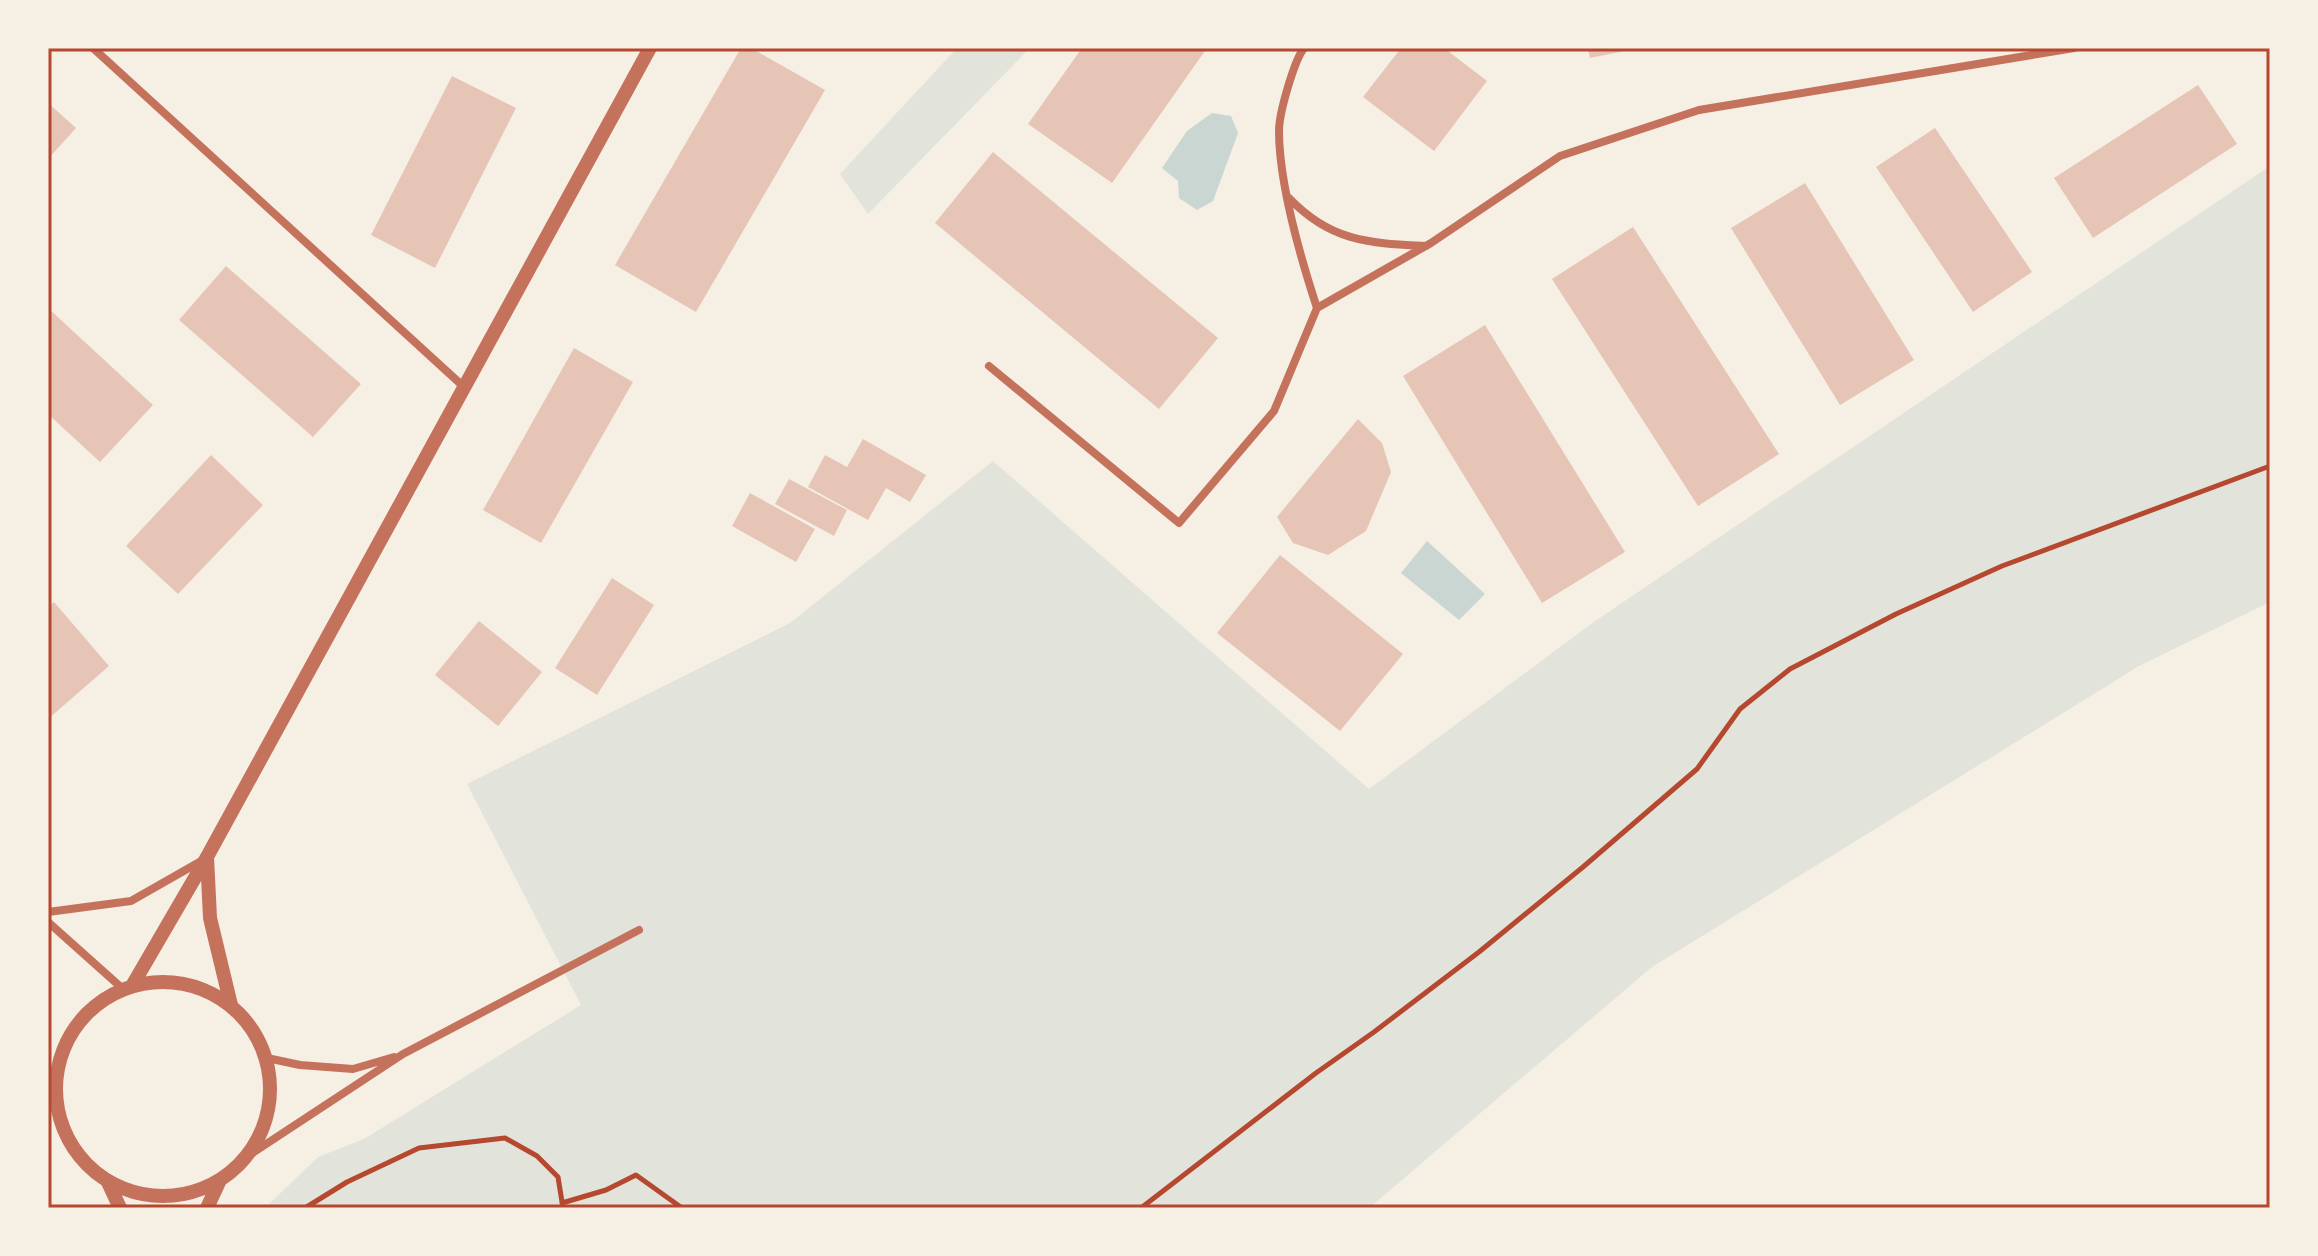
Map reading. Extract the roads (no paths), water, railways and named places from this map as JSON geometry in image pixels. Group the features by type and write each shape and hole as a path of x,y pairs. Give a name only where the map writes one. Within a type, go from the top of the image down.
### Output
{"street":[{"path":"93,48 464,387"},
{"path":"128,987 207,857 650,48"},
{"path":"1304,48 1297,58 1279,129 1289,198 1305,273 1317,308"},
{"path":"989,366 1179,523 1274,411 1317,308 1426,246 1560,156 1699,110 2033,51 2074,48"},
{"path":"1289,198 1307,217 1338,234 1380,244 1426,246"},
{"path":"48,912 131,901 207,857"},
{"path":"207,857 210,918 231,1005"},
{"path":"48,922 128,987"},
{"path":"48,1079 64,1130 82,1159 107,1180 134,1192 163,1196 193,1192 220,1180 245,1158 403,1054 639,930"},
{"path":"56,1098 59,1064 72,1033 94,1006 128,987 167,981 201,988 231,1005 253,1029 267,1058 271,1093 264,1128 245,1158"},
{"path":"267,1058 300,1065 353,1069 403,1054"},
{"path":"107,1180 120,1208"},
{"path":"207,1208 220,1180"}]}
